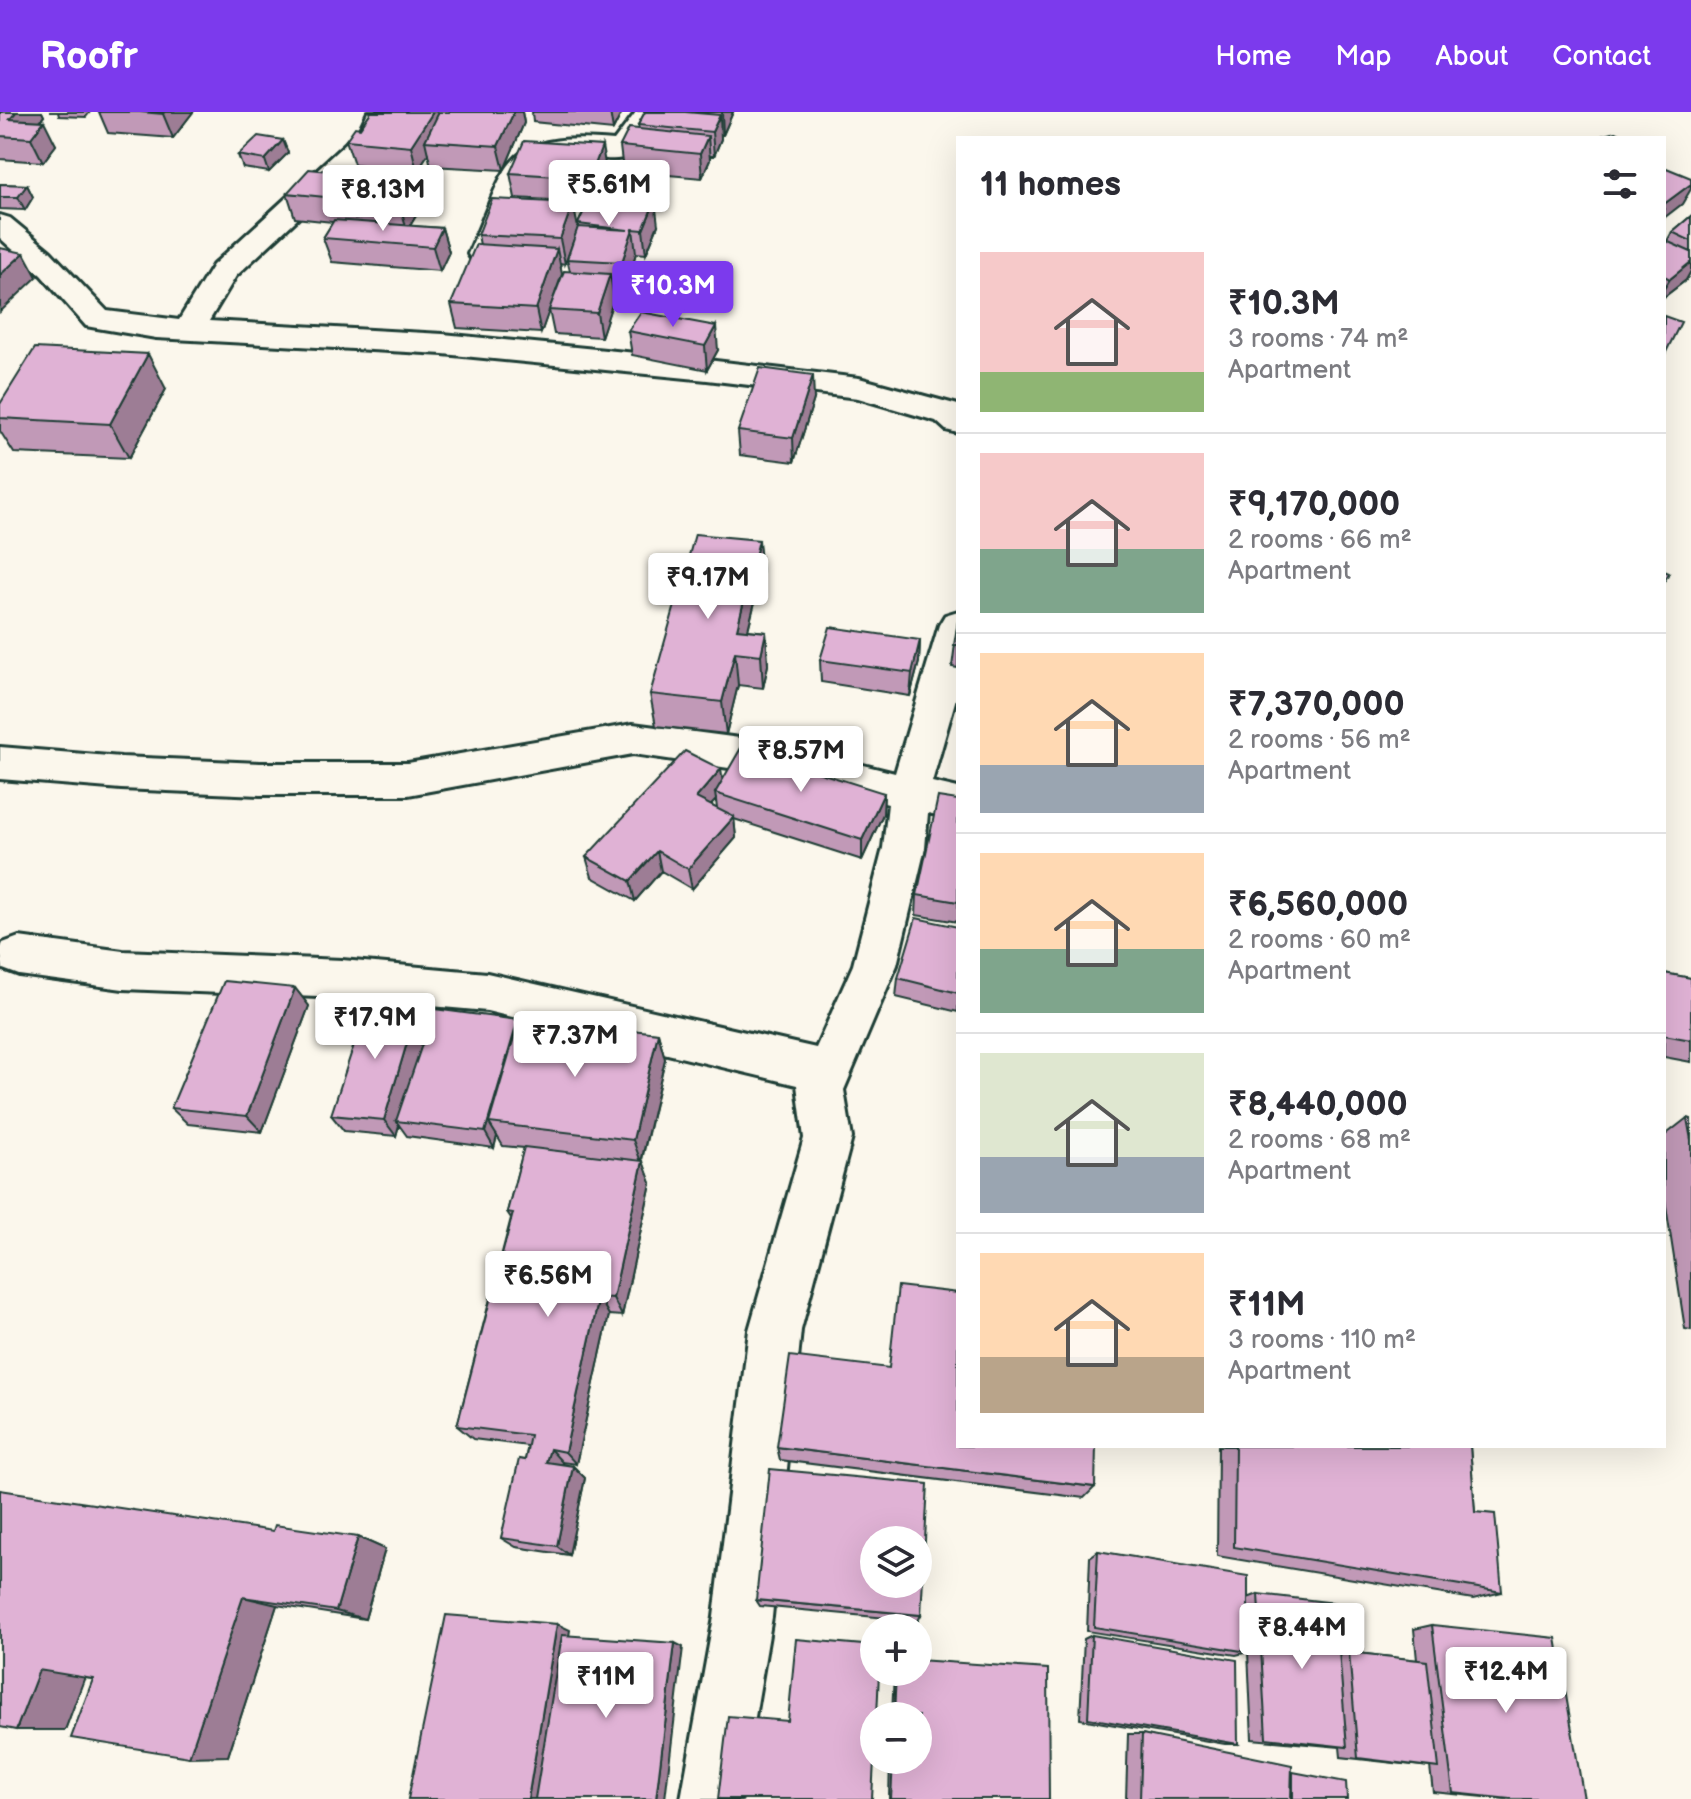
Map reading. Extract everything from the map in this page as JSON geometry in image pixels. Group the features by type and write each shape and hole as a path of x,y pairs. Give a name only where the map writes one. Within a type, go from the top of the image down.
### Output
{"street":[{"path":"189,329 224,271 369,137 380,122 382,112"},
{"path":"471,280 524,161 534,152 553,147 621,150 650,112"},
{"path":"0,224 69,286 97,319 189,329 448,333 859,388 948,413 956,420"},
{"path":"821,1090 875,965 904,848 909,793 956,632"},
{"path":"0,763 121,773 245,778 408,779 633,739 770,758 956,804"},
{"path":"19,956 123,970 342,979 487,992 818,1069 828,1138 775,1330 743,1617 711,1799"}],"building":[{"path":"0,112 16,112 10,119 44,121 31,138 0,136"},
{"path":"371,112 433,112 411,146 346,140 355,127 360,128"},
{"path":"439,112 514,112 498,146 425,141"},
{"path":"645,112 720,115 712,132 638,125"},
{"path":"629,128 708,136 700,154 620,146"},
{"path":"1615,132 1623,136 1601,136"},
{"path":"258,136 283,140 265,160 238,155"},
{"path":"524,141 602,146 590,178 510,173"},
{"path":"1666,168 1691,178 1691,184 1666,203"},
{"path":"309,169 417,180 400,205 287,193"},
{"path":"0,184 27,185 18,197 0,197"},
{"path":"591,195 655,201 643,230 633,229 622,262 567,259 578,227 628,230 578,224"},
{"path":"492,199 573,203 560,239 478,235"},
{"path":"1691,216 1691,241 1672,232"},
{"path":"334,220 442,228 433,247 323,238"},
{"path":"1666,241 1691,252 1691,262 1670,279 1666,277"},
{"path":"476,244 557,249 536,309 451,304"},
{"path":"0,248 24,253 0,275"},
{"path":"564,271 610,274 597,313 549,310"},
{"path":"641,312 716,326 705,346 628,331"},
{"path":"1666,317 1681,322 1666,352"},
{"path":"35,348 148,354 110,424 0,418 0,404"},
{"path":"760,368 813,375 793,438 738,431"},
{"path":"695,534 759,540 737,629 766,632 761,655 735,652 722,702 650,694"},
{"path":"830,627 920,640 912,673 820,660"},
{"path":"741,748 884,793 862,840 715,793"},
{"path":"685,751 721,769 696,798 734,817 688,869 657,851 630,881 586,857"},
{"path":"938,797 956,800 956,902 917,895"},
{"path":"916,918 956,927 956,992 898,978"},
{"path":"1666,973 1691,978 1691,1040 1666,1035"},
{"path":"224,981 295,988 247,1116 171,1108"},
{"path":"368,1002 418,1006 384,1120 331,1115"},
{"path":"434,1009 518,1020 485,1132 396,1121"},
{"path":"520,1017 658,1033 633,1140 489,1123"},
{"path":"1687,1118 1691,1119 1691,1140"},
{"path":"524,1147 643,1161 613,1298 599,1297 565,1452 550,1449 546,1462 573,1466 557,1546 501,1538 519,1459 525,1460 530,1435 457,1426 513,1213 507,1212"},
{"path":"898,1286 956,1293 956,1448 1096,1448 1095,1487 777,1447 790,1356 889,1368"},
{"path":"1235,1448 1470,1448 1475,1512 1495,1514 1502,1592 1234,1547"},
{"path":"770,1469 928,1484 926,1526 860,1526 860,1598 922,1598 921,1614 756,1600"},
{"path":"0,1490 273,1531 275,1525 358,1537 336,1611 243,1597 189,1757 71,1738 93,1679 39,1670 16,1730 0,1727"},
{"path":"1098,1551 1248,1576 1248,1652 1094,1627"},
{"path":"1258,1594 1335,1603 1347,1747 1266,1738"},
{"path":"446,1615 557,1624 528,1799 408,1799"},
{"path":"1432,1625 1556,1638 1584,1799 1510,1799 1453,1793"},
{"path":"562,1635 675,1643 656,1799 535,1799"},
{"path":"1092,1635 1237,1660 1238,1744 1088,1718"},
{"path":"796,1639 860,1645 860,1686 878,1686 878,1702 860,1702 860,1774 873,1774 872,1799 718,1799 728,1716 788,1721"},
{"path":"1349,1652 1427,1661 1439,1768 1358,1758"},
{"path":"932,1661 1048,1669 1049,1799 891,1799 892,1774 932,1774 932,1702 895,1702 895,1686 932,1686"},
{"path":"1142,1734 1292,1765 1291,1799 1140,1799"},
{"path":"1293,1772 1346,1782 1347,1799 1293,1799"}]}
